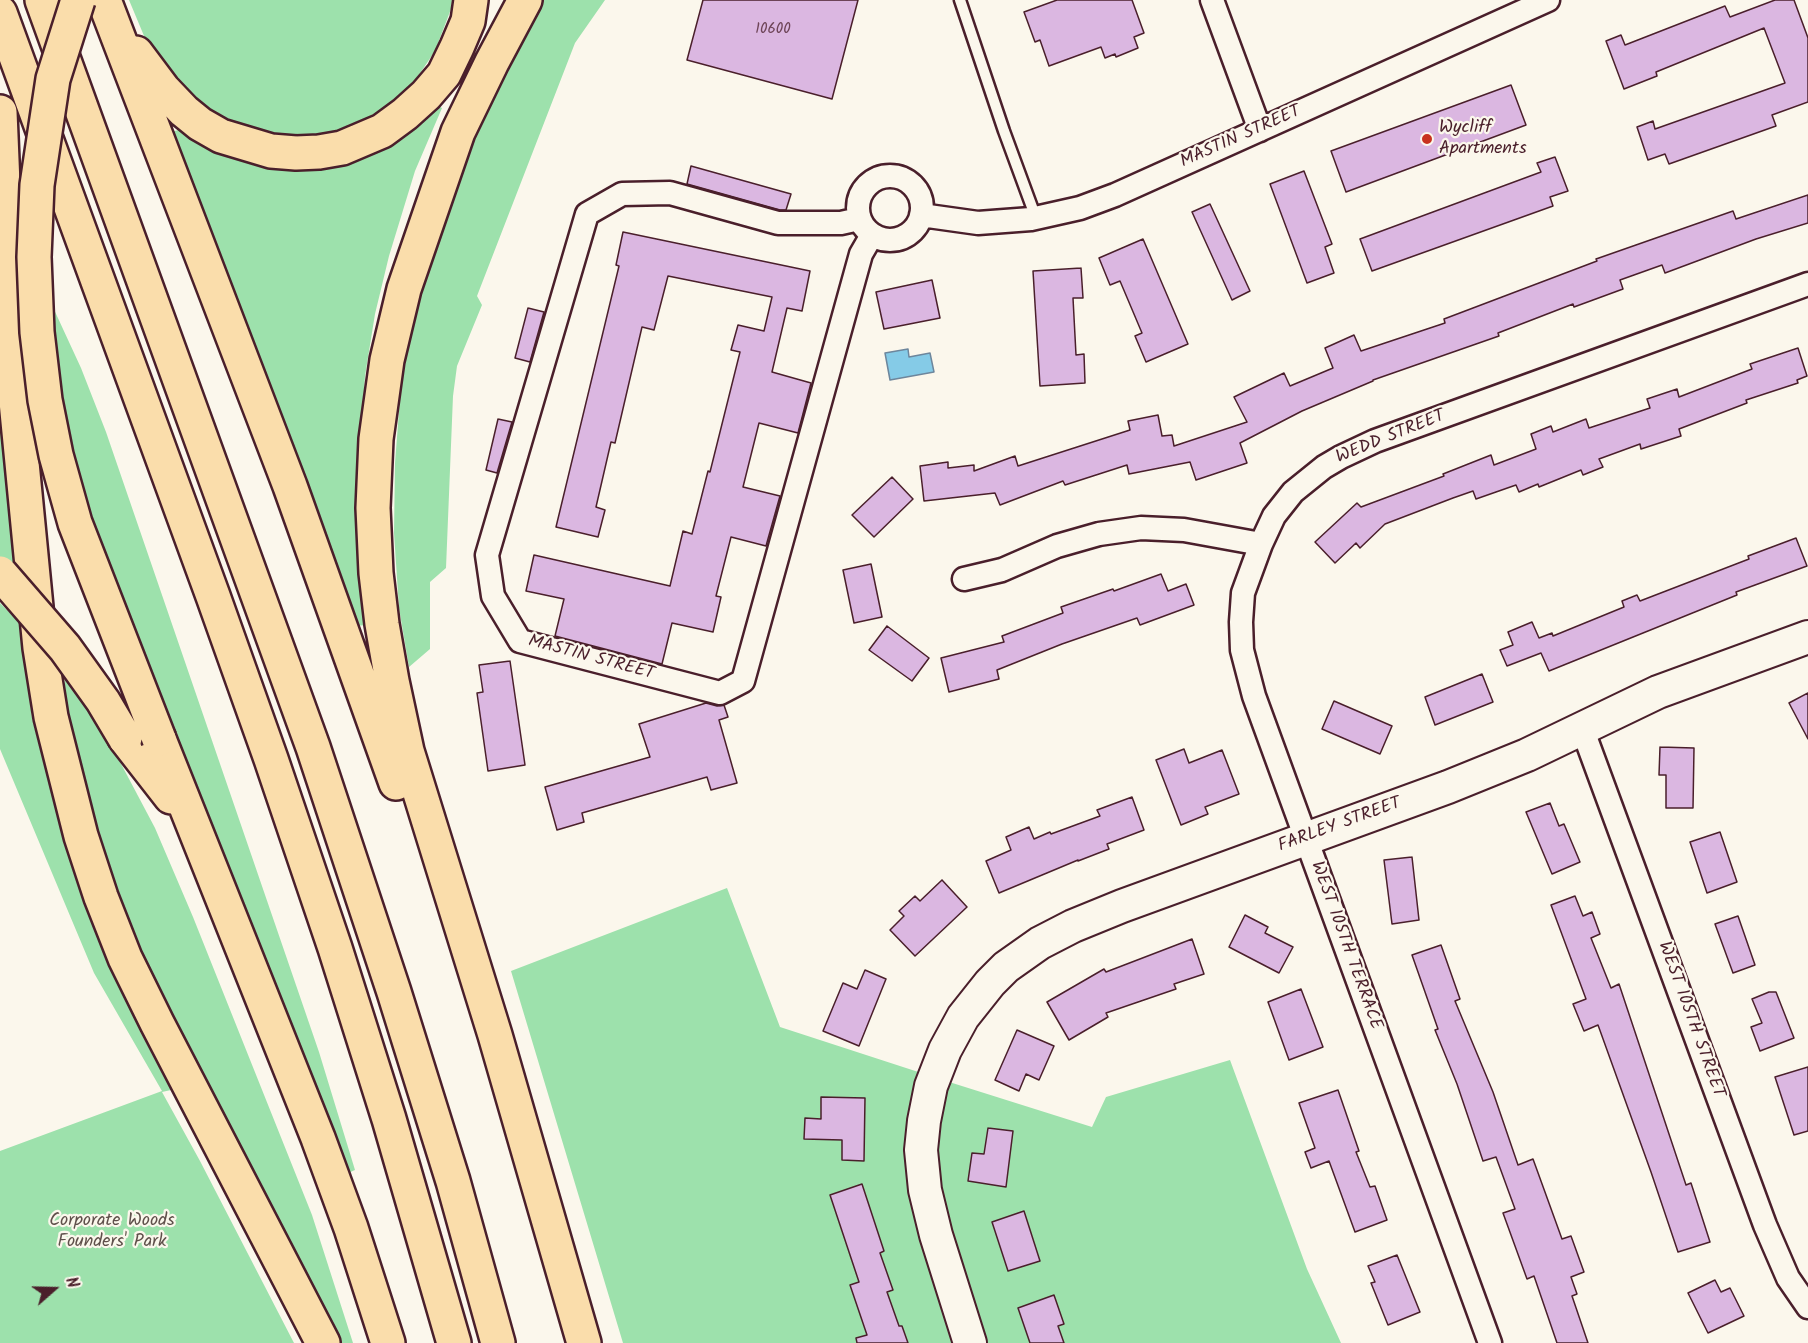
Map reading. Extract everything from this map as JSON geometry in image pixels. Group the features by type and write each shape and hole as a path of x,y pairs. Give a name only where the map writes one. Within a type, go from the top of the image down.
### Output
{"highway":[{"path":"42,0 325,780 449,1169 498,1343"},
{"path":"78,0 53,79 37,185 34,256 37,332 45,400 54,444 75,523 318,1138 351,1228 388,1343"},
{"path":"108,10 163,88 200,124 221,136 244,144 271,151 296,153 342,148 381,131 405,114 444,74 468,21 471,0"},
{"path":"525,0 458,132 404,289 387,360 376,439 373,508 376,573 390,670 407,751 495,1035 584,1343"},
{"path":"108,10 290,486 414,833 454,903"},
{"path":"0,13 271,759 389,1119 454,1343"},
{"path":"0,111 9,329 40,648 51,717 73,804 101,897 125,958 162,1034 323,1343"},
{"path":"0,573 65,648 103,701 125,738 195,827"}],"street":[{"path":"1212,0 1260,130"},
{"name":"MASTIN STREET","path":"921,215 978,223 1036,218 1080,208 1115,195 1260,130 1515,10 1548,0"},
{"path":"894,176 904,180 919,194 922,204 921,215 918,225 911,233 892,241 882,240 866,227 857,208 865,187 884,177 894,176"},
{"name":"MASTIN STREET","path":"670,193 778,223 841,223 866,227 861,254 743,681 720,693 520,641 493,596 487,555 587,214 622,194 670,193"},
{"name":"WEDD STREET","path":"1261,544 1274,516 1293,492 1341,457 1375,441 1808,284"},
{"path":"964,579 1002,570 1057,546 1099,534 1141,528 1184,530 1261,544"},
{"name":"WEST 105TH TERRACE","path":"1261,544 1243,593 1240,622 1242,650 1254,696 1491,1343"},
{"name":"FARLEY STREET","path":"970,1343 936,1235 925,1190 921,1150 924,1121 931,1086 945,1050 963,1017 990,983 1022,954 1083,922 1458,783 1527,755 1658,692 1808,637"},
{"name":"WEST 105TH STREET","path":"1582,728 1765,1225 1788,1278 1808,1307"}],"lane":[{"path":"960,0 1036,218"}],"green space":[{"path":"129,0 452,0 451,9 435,51 412,85 378,114 337,132 288,137 246,132 206,113 152,55"},
{"path":"534,0 605,0 575,43 477,296 482,305 457,366 453,396 446,568 430,582 430,649 409,667 399,608 394,533 395,463 401,385 411,324 446,196"},
{"path":"434,104 442,108 415,171 389,256 375,314 365,376 361,438 367,625 355,626 170,132 179,130 210,146 252,159"},
{"path":"51,303 81,368 106,432 319,1052 355,1170 348,1173 115,581 84,495 57,371"},
{"path":"0,404 10,512 18,576 0,558"},
{"name":"Corporate Woods Founders' Park","path":"0,603 20,623 32,718 57,815 111,965 140,1031 171,1090 162,1092 294,1343 0,1343 0,1151 162,1091 94,973 0,749"},
{"path":"64,675 110,743 155,828 312,1215 353,1343 338,1343 144,958 111,875 83,779 68,718"},
{"path":"727,888 780,1027 1092,1127 1106,1097 1230,1060 1307,1269 1341,1343 623,1343 511,971"}],"water":[{"path":"908,349 909,357 930,353 934,372 890,380 885,353"}],"building":[{"path":"703,0 858,0 832,99 687,60"},
{"path":"1057,0 1132,0 1144,33 1134,37 1138,48 1116,57 1115,54 1105,58 1101,47 1049,66 1040,40 1035,42 1024,12"},
{"path":"1775,0 1794,0 1808,38 1808,102 1772,115 1776,126 1669,164 1665,154 1648,160 1637,127 1653,121 1655,129 1785,83 1764,28 1656,72 1657,76 1624,89 1606,41 1621,35 1625,45 1725,6 1730,17"},
{"name":"Wycliff Apartments","path":"1511,85 1526,125 1346,192 1331,151"},
{"path":"1555,157 1568,191 1550,197 1553,206 1372,271 1360,239 1541,172 1537,163"},
{"path":"691,166 791,194 786,210 687,184"},
{"path":"1304,171 1332,244 1325,247 1334,273 1307,283 1270,184"},
{"path":"1808,195 1808,223 1756,239 1665,273 1662,265 1620,280 1623,289 1574,307 1573,304 1498,333 1499,336 1373,380 1302,411 1240,443 1247,463 1196,480 1190,462 1129,474 1127,465 1065,485 1063,481 1000,505 995,493 924,501 920,466 948,462 948,468 974,465 974,471 1015,456 1018,466 1130,430 1128,421 1158,415 1162,436 1172,435 1174,446 1247,422 1234,397 1284,373 1290,386 1333,368 1325,348 1354,335 1361,351 1445,323 1444,319 1597,261 1596,259 1733,211 1736,219"},
{"path":"1210,204 1250,291 1232,300 1192,212"},
{"path":"623,232 810,271 802,311 787,308 772,372 811,383 798,433 759,423 743,487 780,496 766,546 731,537 716,596 721,597 713,632 672,623 662,664 555,636 564,599 526,591 534,555 670,586 683,531 692,534 708,471 710,472 740,352 731,350 738,325 764,331 772,297 668,276 654,330 642,327 615,443 611,442 596,507 605,510 598,537 556,527 619,266 616,265"},
{"path":"1143,239 1188,344 1146,362 1135,336 1142,333 1120,281 1110,285 1099,258"},
{"path":"1081,268 1083,298 1073,298 1076,355 1084,354 1085,383 1040,386 1033,271"},
{"path":"932,280 940,318 884,329 876,292"},
{"path":"528,308 544,312 530,362 515,358"},
{"path":"1798,348 1807,376 1797,380 1798,383 1746,400 1747,403 1679,429 1681,436 1641,449 1640,444 1599,459 1603,467 1583,475 1581,470 1539,487 1538,484 1519,492 1516,485 1476,499 1473,491 1453,498 1385,524 1360,548 1356,543 1335,563 1315,542 1357,503 1361,507 1444,476 1443,474 1491,455 1494,465 1536,449 1531,434 1551,426 1553,432 1586,419 1589,428 1650,408 1647,399 1677,389 1679,397 1752,369 1750,364"},
{"path":"498,419 512,422 497,473 486,470"},
{"path":"892,477 913,499 874,537 852,515"},
{"path":"1796,538 1807,566 1736,592 1737,595 1549,671 1541,653 1507,666 1500,650 1513,645 1508,632 1532,622 1539,638 1552,633 1553,636 1624,607 1622,601 1637,595 1640,601 1749,559 1748,556"},
{"path":"871,564 882,617 854,623 843,570"},
{"path":"1161,574 1168,591 1186,584 1194,605 1140,625 1137,618 1062,644 997,670 999,679 949,692 941,658 1004,642 1002,636 1063,613 1061,607"},
{"path":"887,626 929,658 912,681 869,650"},
{"path":"510,661 525,765 488,771 477,693 483,692 479,665"},
{"path":"1482,674 1493,702 1435,725 1425,697"},
{"path":"1808,693 1808,739 1789,703"},
{"path":"1334,701 1392,726 1380,754 1322,729"},
{"path":"706,703 724,705 728,717 719,720 737,783 711,790 707,777 582,813 584,822 557,830 545,787 650,757 639,724"},
{"path":"1660,747 1694,748 1693,808 1666,808 1666,775 1659,775"},
{"path":"1184,749 1189,763 1222,750 1239,794 1205,807 1208,814 1181,825 1156,760"},
{"path":"1132,797 1144,830 1107,844 1109,849 999,893 986,861 1011,850 1006,837 1029,827 1034,839 1050,832 1051,834 1100,816 1097,810"},
{"path":"1550,803 1559,826 1564,824 1580,862 1552,874 1526,812"},
{"path":"1720,832 1737,882 1707,893 1690,842"},
{"path":"1412,857 1419,920 1392,924 1384,860"},
{"path":"942,880 967,907 915,956 890,930 904,916 899,911 915,896 920,901"},
{"path":"1575,896 1583,916 1592,912 1600,934 1591,938 1611,988 1619,984 1686,1185 1691,1183 1710,1242 1678,1252 1598,1025 1584,1031 1573,1004 1586,999 1551,905"},
{"path":"1245,915 1268,927 1265,933 1293,947 1279,973 1229,947"},
{"path":"1738,916 1755,965 1733,973 1715,924"},
{"path":"1192,939 1204,974 1174,984 1176,989 1106,1013 1108,1017 1069,1040 1047,1002 1104,969 1106,972"},
{"path":"1441,945 1460,999 1455,1001 1493,1092 1518,1165 1533,1159 1562,1239 1571,1236 1584,1272 1571,1277 1577,1294 1572,1296 1588,1343 1557,1343 1534,1276 1527,1279 1503,1213 1515,1209 1496,1157 1483,1161 1457,1084 1435,1030 1438,1029 1412,955"},
{"path":"865,970 886,979 859,1046 823,1031 843,983 857,989"},
{"path":"1301,989 1323,1047 1289,1060 1268,1002"},
{"path":"1769,992 1776,992 1794,1038 1760,1051 1751,1027 1762,1023 1752,999"},
{"path":"1017,1030 1054,1046 1039,1080 1026,1074 1019,1091 995,1080"},
{"path":"1808,1067 1808,1131 1794,1135 1775,1077"},
{"path":"1338,1090 1359,1151 1356,1152 1370,1187 1375,1186 1387,1220 1355,1232 1329,1161 1311,1168 1305,1152 1315,1148 1299,1103"},
{"path":"821,1097 865,1098 864,1161 842,1160 842,1140 804,1139 805,1118 821,1119"},
{"path":"988,1128 1013,1131 1006,1187 968,1181 972,1153 984,1154"},
{"path":"862,1184 884,1251 880,1253 893,1290 887,1292 899,1326 902,1326 908,1343 857,1343 856,1338 867,1335 850,1285 859,1282 830,1195"},
{"path":"1024,1211 1040,1261 1008,1271 992,1222"},
{"path":"1397,1255 1420,1312 1388,1325 1371,1283 1375,1282 1368,1266"},
{"path":"1715,1280 1721,1292 1730,1288 1744,1316 1708,1333 1688,1293"},
{"path":"1054,1295 1064,1324 1058,1326 1064,1343 1030,1343 1018,1308"}],"place":[{"name":"Wycliff Apartments","path":"1427,139"}]}
